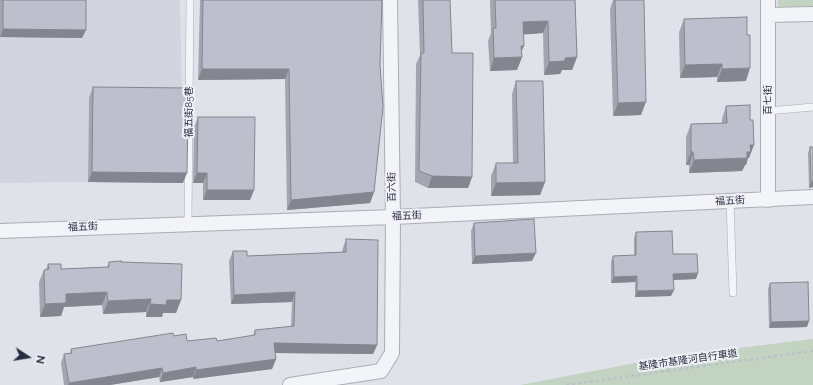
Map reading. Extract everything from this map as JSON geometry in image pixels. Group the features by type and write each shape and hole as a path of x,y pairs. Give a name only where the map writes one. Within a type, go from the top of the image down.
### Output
{"street":[{"name":"百六街","path":"290,385 381,371 392,354 393,216 390,0"},
{"name":"百七街","path":"768,0 768,200"},
{"path":"768,16 813,14"},
{"name":"福五街","path":"0,230 393,216 813,197"}],"lane":[{"name":"福五街85巷","path":"188,223 190,0"},
{"path":"768,111 813,107"},
{"path":"730,201 734,293"}],"path":[{"name":"基隆市基隆河自行車道","path":"566,385 813,350"}],"shaded area":[{"path":"83,0 180,0 182,98 89,98 88,182 0,183 0,37"}],"green space":[{"path":"778,0 813,0 813,6 778,7"},
{"path":"813,339 813,385 520,385 672,356"}],"building":[{"path":"3,0 86,0 86,30 3,29"},
{"path":"203,0 382,0 380,65 383,107 374,192 291,200 289,69 202,69"},
{"path":"423,0 450,0 452,53 473,53 472,177 432,176 419,171 421,53 424,53"},
{"path":"495,0 575,0 577,57 565,58 565,61 549,62 548,21 523,22 524,46 521,46 522,57 494,58 493,28 496,28"},
{"path":"615,0 644,0 646,102 618,103"},
{"path":"747,17 747,35 750,35 750,68 722,69 722,64 685,65 684,19"},
{"path":"516,81 543,81 545,182 496,183 496,163 518,163"},
{"path":"93,87 186,88 185,117 188,117 187,173 92,172"},
{"path":"750,105 750,120 753,120 754,145 750,145 751,152 747,152 747,158 694,160 693,152 691,152 691,124 727,123 726,106"},
{"path":"198,117 255,117 254,190 207,190 207,173 197,173"},
{"path":"810,147 813,147 813,182 811,182"},
{"path":"534,219 536,253 475,256 474,223"},
{"path":"672,231 673,254 697,254 698,273 673,274 674,290 637,291 637,276 614,277 613,256 636,255 636,232"},
{"path":"346,239 378,240 377,345 274,343 276,359 196,370 196,367 163,373 162,368 69,383 64,354 72,353 71,349 173,333 174,336 186,334 187,341 216,338 217,341 255,335 255,330 294,326 295,292 234,295 233,251 247,251 247,256 346,252"},
{"path":"121,261 182,264 181,300 167,300 166,305 150,304 151,299 108,301 107,292 66,294 66,303 45,304 44,270 49,269 48,264 61,264 61,269 109,267 109,262"},
{"path":"808,282 809,321 771,322 770,283"}]}
